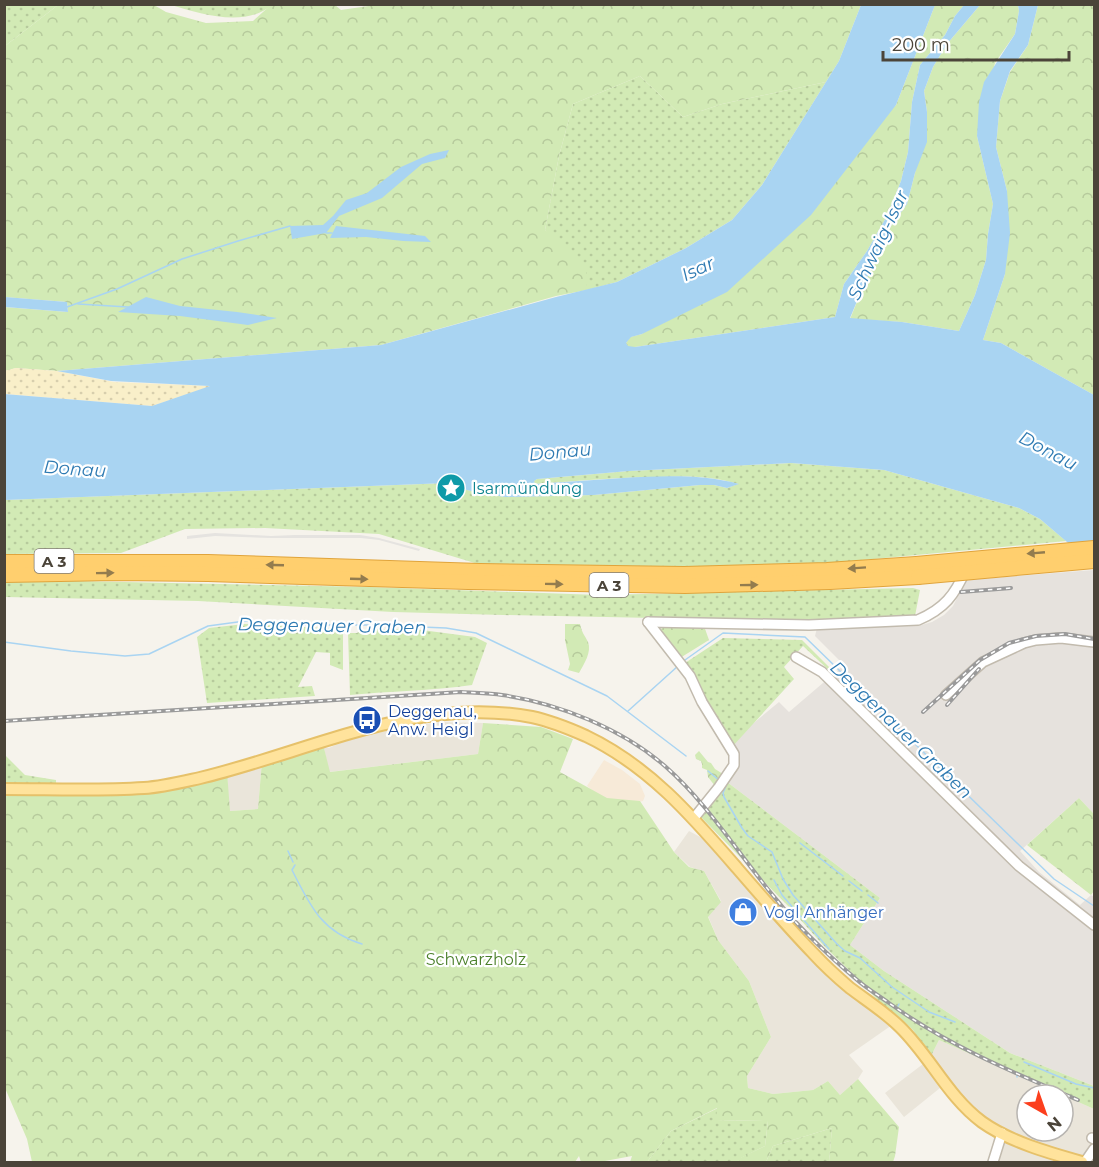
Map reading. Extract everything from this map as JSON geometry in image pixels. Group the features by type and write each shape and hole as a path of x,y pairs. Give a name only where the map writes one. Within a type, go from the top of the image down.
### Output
{"highway":[{"name":"A 3","path":"4,575 208,574 685,586 819,583 1095,548"},
{"path":"104,561 115,556 140,552"},
{"path":"442,560 470,565 480,571"},
{"name":"A 3","path":"4,562 208,562 480,571 684,574 917,570 1095,561"}],"main road":[{"path":"4,789 147,788 227,771 398,720 444,712 484,712 532,717 561,724 594,740 645,773 694,818 813,954 847,985 900,1027 961,1102 984,1123 1019,1141 1084,1162"}],"street":[{"path":"694,818 734,765 734,754 709,715 690,676 648,622 809,625 918,620 932,614 951,596 972,554"},
{"path":"946,695 983,662 1024,643 1061,638 1095,642"},
{"path":"796,657 822,672 1019,866 1095,925"},
{"path":"993,1162 1002,1133"},
{"path":"1084,1162 1095,1149"}],"shaded area":[{"path":"215,533 271,536 360,535 420,549 419,551 379,540 361,538 215,536 187,539 187,536"},
{"path":"1094,570 1094,814 1079,798 1020,851 1039,872 1080,905 1091,895 1094,897 1094,1086 1010,1053 884,971 850,945 880,898 727,782 734,748 732,741 779,702 789,712 844,665 815,636 817,628 918,626 944,615 953,606 966,580"},
{"path":"438,722 483,723 478,754 329,772 324,748 353,737"},
{"path":"604,760 640,784 645,796 643,801 633,803 615,801 600,796 587,786"},
{"path":"262,761 258,809 229,811 227,771"},
{"path":"689,831 702,838 816,963 892,1025 849,1055 863,1071 858,1079 840,1095 828,1081 813,1090 773,1094 748,1088 747,1076 771,1037 749,981 718,940 708,916 721,901 704,871 690,867 674,852"},
{"path":"939,1040 1035,1083 1015,1083 1015,1143 1075,1143 1075,1100 1094,1109 1094,1162 990,1162 994,1138 964,1114 940,1088 904,1117 885,1093 931,1056"}],"green space":[{"path":"272,4 335,5 341,10 382,4 861,5 839,61 826,82 722,104 683,117 640,76 573,104 559,156 545,230 586,270 587,290 556,296 381,345 57,371 16,368 5,371 4,307 68,312 67,302 4,297 5,46 58,5 154,5 166,12 206,23 253,21"},
{"path":"5,5 58,5 5,46"},
{"path":"171,5 272,5 249,16 223,17"},
{"path":"935,5 964,5 945,35 920,65 912,102 908,152 901,181 887,216 867,251 844,284 835,317 628,347 626,343 630,337 642,334 896,105"},
{"path":"980,5 1018,5 1019,11 1015,34 995,63 977,136 993,204 986,260 975,295 959,331 902,322 850,319 890,227 907,204 927,112 924,91 933,67 947,44"},
{"path":"1038,5 1094,5 1094,395 1001,343 983,340 1005,274 1007,191 996,147 1000,101 1010,72 1028,45"},
{"path":"640,76 683,117 722,104 826,82 762,185 732,220 686,248 617,282 587,290 545,230 559,156 573,104"},
{"path":"791,463 884,470 1019,508 1040,519 1066,541 831,563 686,567 478,564 379,534 265,528 185,529 121,553 5,554 4,500 448,483 483,494 506,497 594,495 700,485 727,488 738,484 718,479 689,477 535,484 533,481 629,471"},
{"path":"76,581 369,587 599,595 913,588 920,590 915,616 804,621 393,612 198,601 5,597 4,582"},
{"path":"244,624 343,629 343,670 330,665 330,653 316,652 298,687 312,686 315,696 207,703 197,637 209,628"},
{"path":"565,624 580,624 588,642 588,654 579,673 568,670 570,664 565,640"},
{"path":"664,626 704,626 709,640 680,658 659,631"},
{"path":"363,629 414,629 475,637 487,643 472,685 350,695 348,633 357,633"},
{"path":"723,638 802,640 834,672 833,674 803,646 784,667 794,679 732,747 685,663"},
{"name":"Schwarzholz","path":"483,723 541,727 573,739 560,772 607,798 640,801 674,852 689,867 704,871 721,902 708,917 718,940 749,981 771,1037 747,1076 748,1088 773,1094 813,1090 828,1081 840,1095 858,1079 899,1127 893,1162 829,1162 832,1128 773,1146 766,1162 740,1162 740,1158 765,1146 768,1121 716,1120 717,1108 671,1131 647,1162 630,1162 632,1156 604,1162 581,1162 579,1156 575,1162 32,1162 27,1139 5,1088 4,789 148,789 227,771 230,811 258,809 262,761 324,748 330,772 478,754"},
{"path":"699,751 715,769 723,774 715,786 708,777 707,770 702,768 701,761 696,759 695,755"},
{"path":"4,754 25,775 56,780 56,784 5,784"},
{"path":"727,782 880,898 850,945 884,971 1010,1053 1094,1086 1094,1109 1075,1101 1075,1083 1036,1083 939,1040 931,1056 913,1030 897,1015 887,1010 700,816 718,797"},
{"path":"1079,798 1094,814 1094,891 1091,895 1027,845"},
{"path":"718,1108 717,1120 768,1121 765,1146 741,1158 740,1162 647,1162 671,1131"},
{"path":"832,1128 829,1162 766,1162 773,1146"}],"sand":[{"path":"16,368 57,371 114,382 212,386 152,406 5,394 4,371"}],"water":[{"path":"861,5 935,5 896,105 811,215 727,292 642,334 631,337 626,343 628,346 635,347 835,317 844,284 867,251 887,216 901,181 908,152 912,102 920,65 945,35 964,5 980,5 947,44 933,67 924,91 927,142 915,173 907,204 890,227 850,318 902,322 959,331 975,295 986,260 993,204 977,136 979,102 984,82 1015,34 1018,5 1038,5 1028,45 1010,71 1000,101 996,147 1007,191 1010,233 1005,274 983,340 1001,343 1094,395 1094,565 1040,519 1019,508 884,470 791,463 629,471 534,481 535,484 681,476 739,484 727,488 700,485 594,495 506,497 483,494 448,483 5,500 4,394 152,406 210,386 111,381 57,371 381,345 617,282 686,248 732,220 762,185 839,61"},
{"path":"449,150 445,158 422,164 382,198 339,216 326,233 292,239 290,226 323,225 346,200 367,193 401,167 430,154"},
{"path":"336,226 425,236 431,242 366,237 330,238"},
{"path":"5,297 67,302 68,312 5,307"},
{"path":"146,297 180,306 277,318 248,325 180,316 118,312"}],"waterway":[{"path":"67,307 117,289 182,259 290,226"},
{"path":"326,233 332,233"},
{"path":"78,304 128,307"},
{"name":"Deggenauer Graben","path":"4,642 125,656 149,654 208,626 245,621 294,625 446,628 476,633 607,696 686,756"},
{"name":"Deggenauer Graben","path":"685,660 723,633 805,637 1054,879 1094,906"},
{"name":"Deggenauer Graben","path":"628,711 678,666"},
{"path":"708,771 720,781"},
{"path":"726,786 724,797 742,828 748,836 772,852 783,879 793,895 837,944 845,951 860,958 892,987 929,1012 955,1022"},
{"path":"800,843 843,876"},
{"path":"288,851 293,862"},
{"path":"295,865 292,870 318,916 336,932 362,944"},
{"path":"774,880 782,895 829,949"},
{"path":"849,881 862,891"},
{"path":"868,895 878,903"},
{"path":"1024,1062 1076,1084 1094,1088"}],"railway":[{"path":"961,592 1011,588"},
{"path":"923,712 980,660 1009,643 1036,636 1065,634 1094,639"},
{"path":"947,705 979,669"},
{"path":"4,721 461,692 497,694 567,711 630,741 666,767 696,797 794,920 824,951 864,985 911,1018 957,1045 1078,1100"}],"place":[{"name":"Isarmündung","path":"451,488"},
{"name":"Deggenau, Anw. Heigl","path":"367,720"},
{"name":"Vogl Anhänger","path":"743,912"}],"water label":[{"name":"Schwaig-Isar","path":"878,245"},
{"name":"Isar","path":"698,269"},
{"name":"Donau","path":"1048,451"},
{"name":"Donau","path":"560,452"},
{"name":"Donau","path":"75,469"}]}
